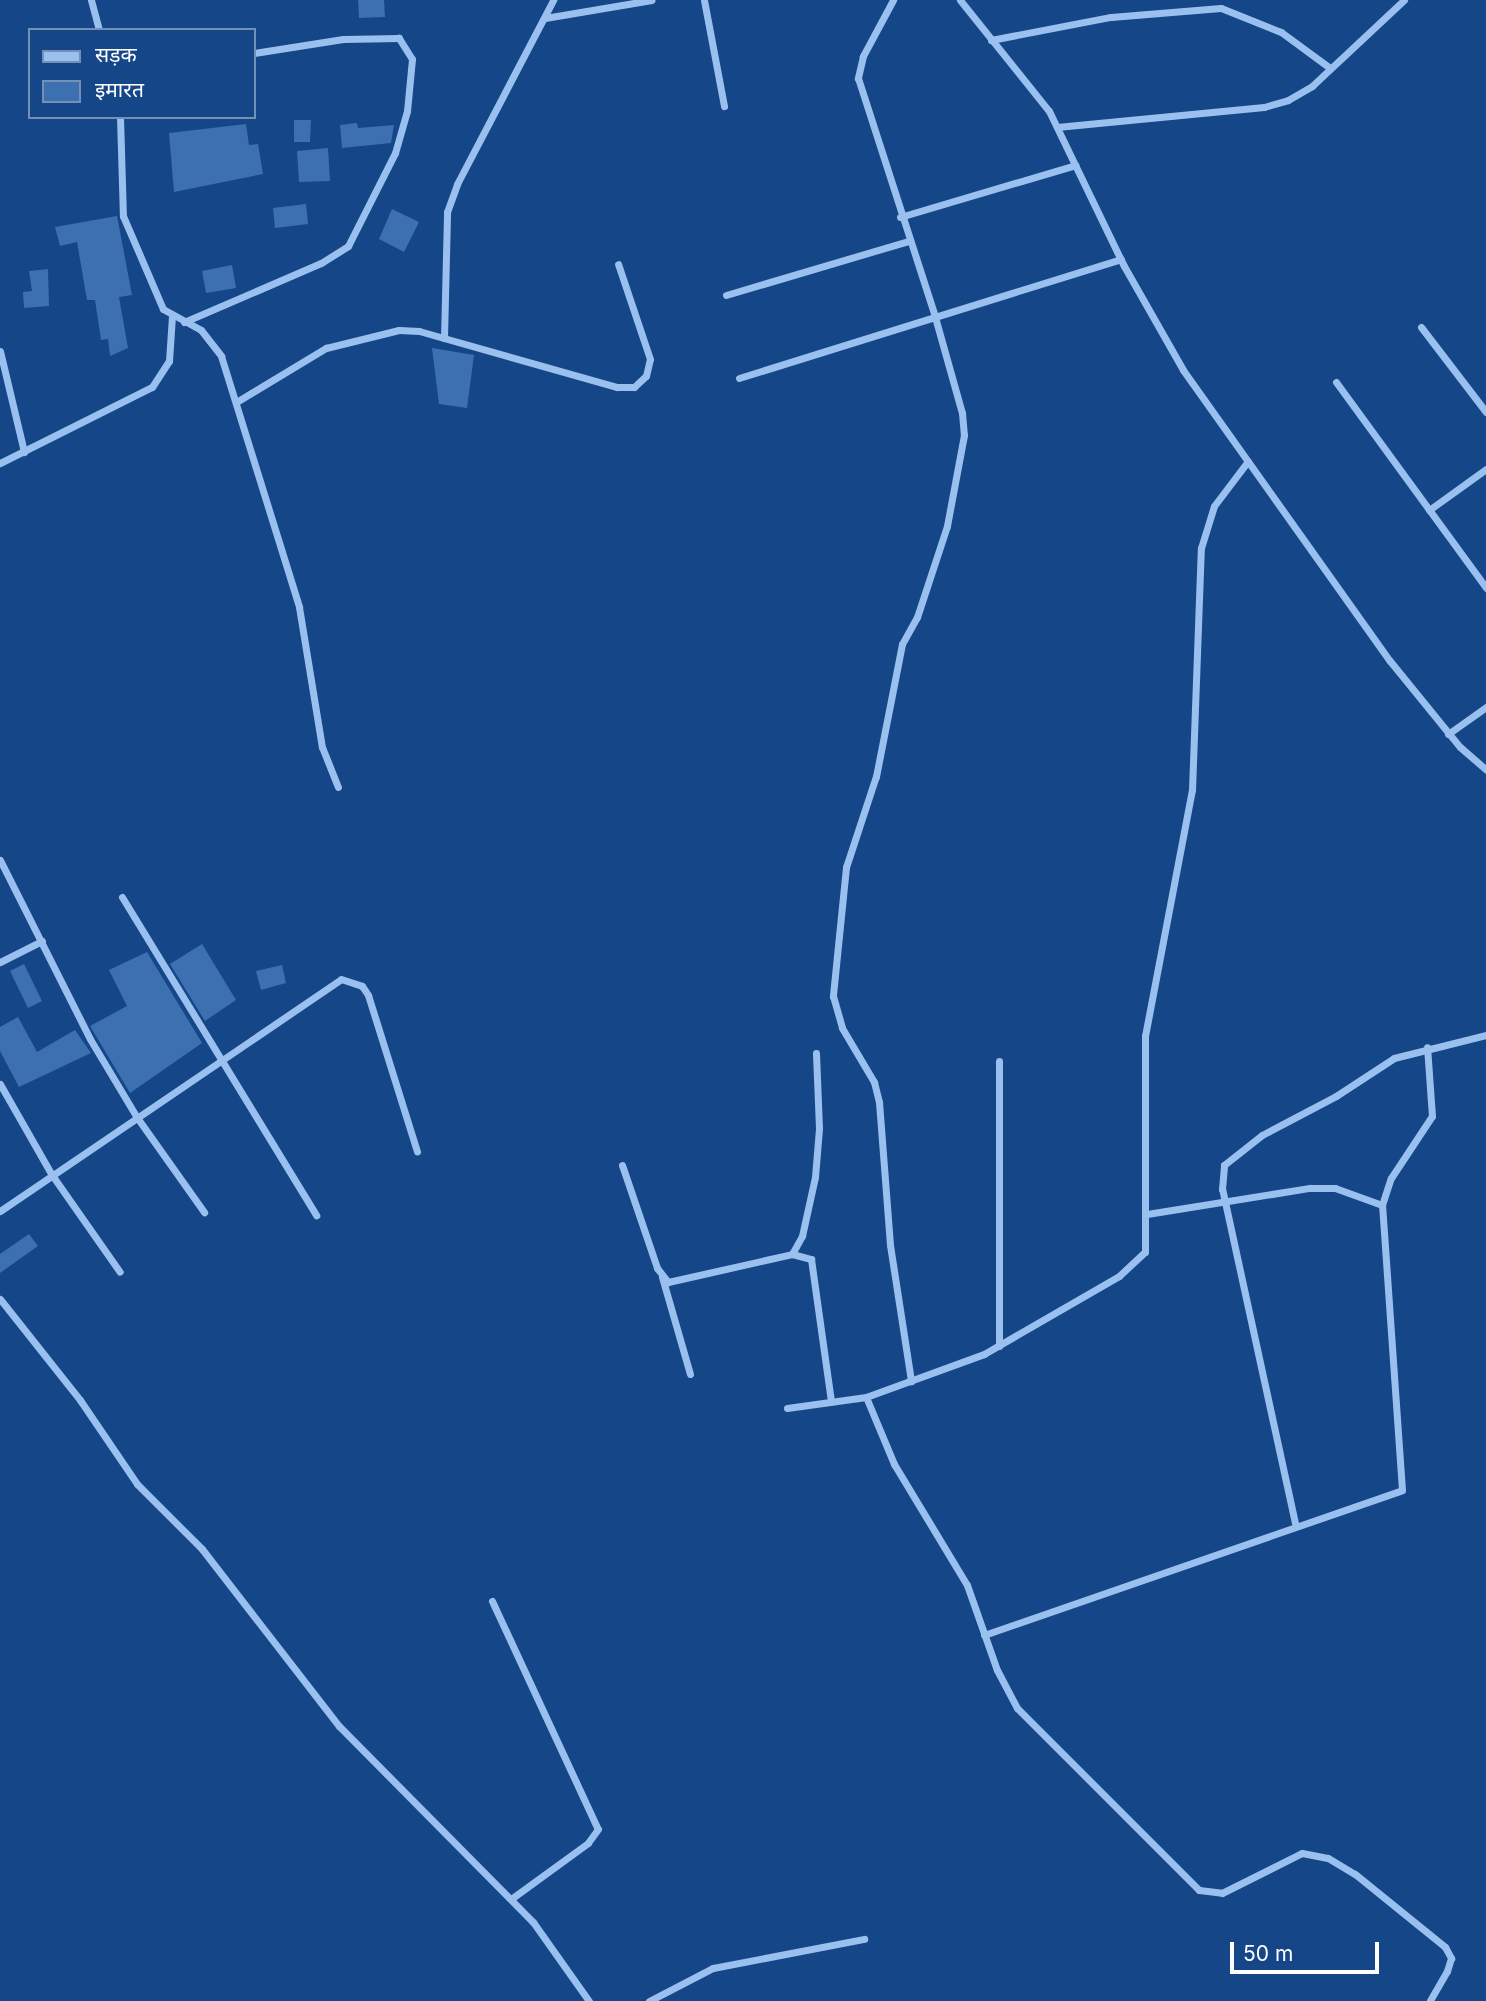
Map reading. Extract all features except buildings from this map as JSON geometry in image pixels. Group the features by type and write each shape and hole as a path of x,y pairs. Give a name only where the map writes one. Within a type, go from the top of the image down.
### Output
{"street":[{"path":"91,0 98,28"},
{"path":"444,338 447,212 457,184 553,0"},
{"path":"545,18 651,0"},
{"path":"704,0 723,106"},
{"path":"893,0 863,56 858,78 900,217 935,317 962,413 964,435 947,526 917,617 902,645 876,776 846,867 834,996 838,1020 874,1082 879,1102 890,1245 911,1381"},
{"path":"960,0 1057,127 1121,259 1183,370 1390,661 1448,734 1486,770"},
{"path":"1057,127 1264,107 1288,100 1330,68 1404,0"},
{"path":"991,40 1111,17 1221,8 1281,32 1330,68"},
{"path":"184,322 341,253 367,215 395,153 407,111 412,59 399,37 361,37 256,53"},
{"path":"120,119 123,216 163,309 213,340 239,401 299,607 322,747 338,787"},
{"path":"900,217 1075,164"},
{"path":"726,295 908,241"},
{"path":"739,378 1121,259"},
{"path":"239,401 326,348 351,338 399,330 444,338 617,387 634,387 646,376 650,359 618,264"},
{"path":"0,463 152,387 169,360 172,316"},
{"path":"1421,327 1486,412"},
{"path":"0,351 24,452"},
{"path":"1336,382 1486,588"},
{"path":"787,1408 866,1397 999,1346 1138,1261 1147,1242 1144,1036 1192,790 1200,548 1214,506 1248,461"},
{"path":"1429,510 1486,469"},
{"path":"1448,734 1486,707"},
{"path":"0,860 90,1039 136,1116 204,1212"},
{"path":"122,897 316,1215"},
{"path":"0,962 42,941"},
{"path":"0,1211 329,984 351,980 368,995 417,1151"},
{"path":"1295,1524 1224,1201 1224,1165 1262,1135 1336,1096 1394,1058 1427,1047 1486,1035"},
{"path":"984,1635 1295,1524 1393,1495 1405,1482 1382,1205 1391,1178 1432,1116 1427,1047"},
{"path":"792,1254 802,1236 815,1177 819,1128 816,1053"},
{"path":"999,1061 999,1346"},
{"path":"0,1084 52,1175 120,1272"},
{"path":"622,1165 662,1278 690,1374"},
{"path":"1147,1214 1224,1201 1335,1188 1382,1205"},
{"path":"662,1278 678,1283 792,1254 811,1259 816,1269 831,1402"},
{"path":"0,1299 80,1400 137,1484 202,1549 340,1726 550,1942 589,2001"},
{"path":"866,1397 894,1464 962,1575 997,1670 1007,1691 1025,1716 1199,1890 1222,1893 1302,1853 1328,1858 1355,1874 1445,1947 1451,1958 1447,1971 1430,2001"},
{"path":"492,1601 598,1829 588,1843 511,1899"},
{"path":"649,2001 713,1968 864,1939"}]}
